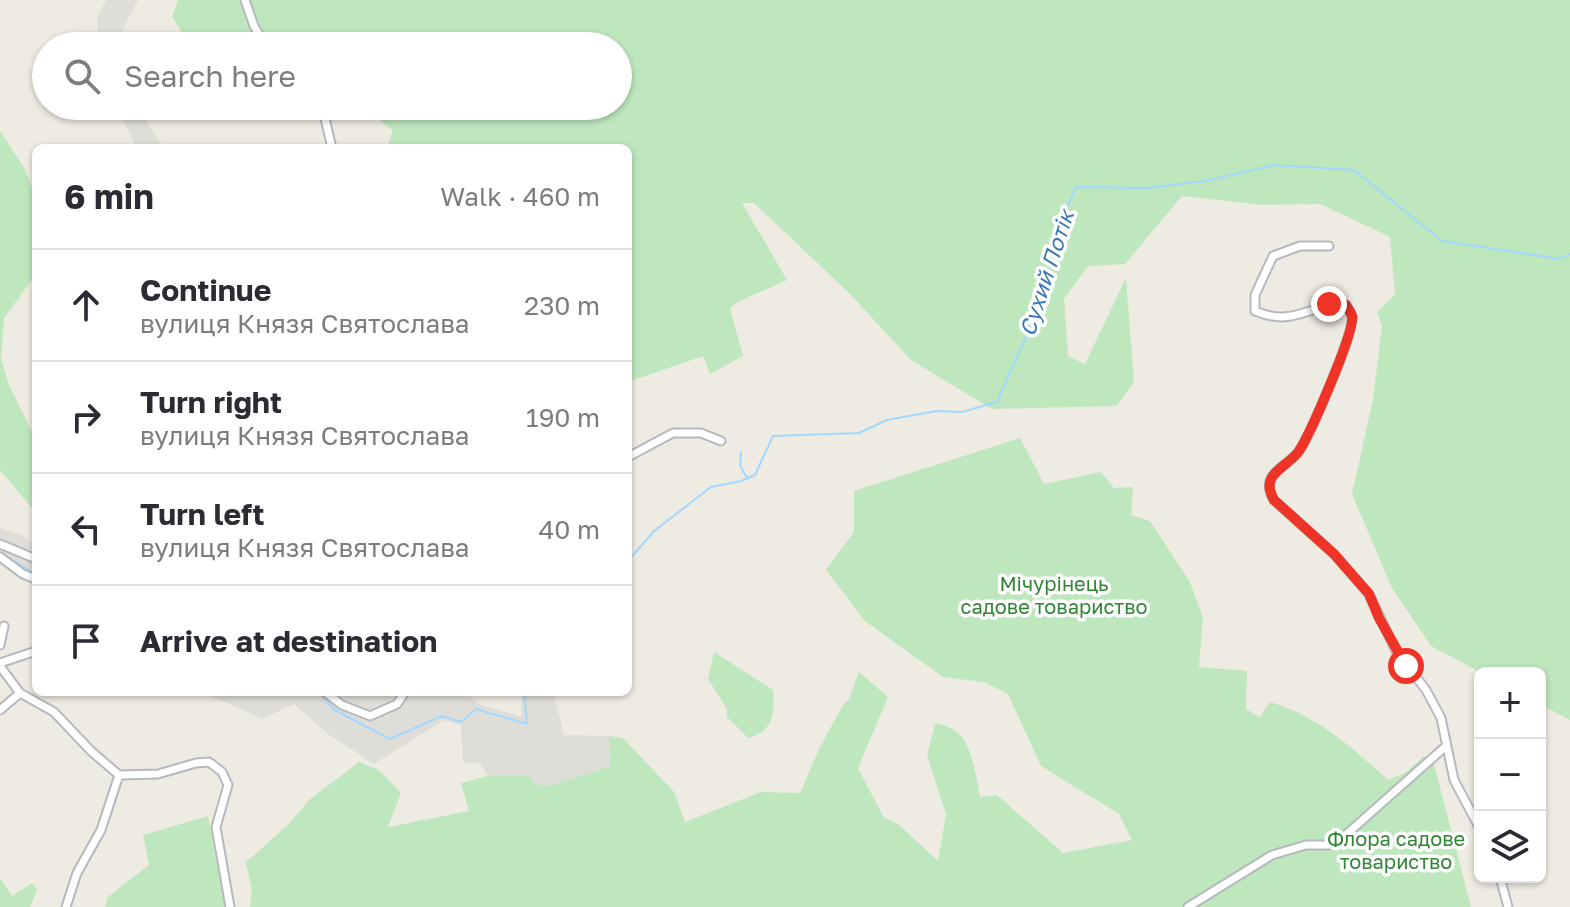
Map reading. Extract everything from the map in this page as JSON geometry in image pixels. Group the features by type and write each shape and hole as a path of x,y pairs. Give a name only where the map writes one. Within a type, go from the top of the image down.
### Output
{"street":[{"path":"245,0 258,32"},
{"path":"325,120 331,144"},
{"path":"1329,246 1300,246 1273,256 1255,295 1255,311 1272,318 1291,318 1329,304 1346,305 1352,316 1338,365 1312,426 1298,452 1271,478 1269,491 1274,500 1334,554 1369,594 1396,651 1426,690 1441,718 1454,780 1474,818"},
{"path":"632,455 673,433 701,433 721,441"},
{"path":"0,544 32,557"},
{"path":"0,557 32,577"},
{"path":"0,645 4,626"},
{"path":"32,653 0,664 20,693 54,712 119,775 158,774 209,762 222,772 228,785 216,827 230,907"},
{"path":"0,710 20,693"},
{"path":"330,696 342,705 370,716 397,704 402,696"},
{"path":"1188,907 1272,855 1306,845 1329,845 1340,840 1446,746"},
{"path":"66,907 77,873 101,830 119,775"},
{"path":"1502,883 1508,907"}],"shaded area":[{"path":"106,0 138,0 123,32 98,32 97,18"},
{"path":"123,120 145,120 161,144 135,144"},
{"path":"0,528 32,542 32,582 21,579 0,561"},
{"path":"211,696 470,696 479,704 522,717 521,696 556,696 564,735 609,736 610,766 549,786 534,784 529,776 488,776 480,763 463,762 461,725 444,720 374,764 328,734 294,704 262,719"}],"green space":[{"path":"178,0 1570,0 1570,720 1546,707 1546,667 1474,669 1431,646 1392,588 1352,494 1373,399 1382,326 1377,312 1395,294 1390,237 1320,204 1262,205 1182,196 1125,264 1088,266 1064,299 1068,356 1085,364 1126,278 1134,382 1116,406 992,409 911,360 849,293 754,203 742,203 787,280 730,308 743,356 710,374 703,356 632,381 632,144 388,144 393,131 380,120 632,120 632,32 182,32 172,17"},
{"path":"0,131 25,169 32,188 32,280 4,318 1,359 9,385 32,432 32,508 0,470"},
{"name":"Мічурінець садове товариство","path":"1020,438 1044,484 1101,472 1114,488 1133,487 1131,515 1150,521 1190,582 1203,618 1199,667 1247,671 1246,709 1260,717 1270,702 1303,715 1348,745 1388,780 1405,773 1424,756 1434,764 1471,907 250,907 252,891 246,862 289,824 309,800 359,762 379,770 401,793 388,827 469,811 461,783 488,776 529,776 534,784 549,786 610,766 609,736 623,738 674,792 685,822 761,792 800,793 820,747 849,699 859,672 888,697 858,768 884,818 897,823 938,861 946,814 927,755 935,724 957,732 964,740 973,762 980,797 997,795 1063,853 1132,840 1119,814 1041,766 1008,694 984,682 943,677 865,621 826,570 854,532 854,491"},
{"path":"714,652 773,690 771,720 757,735 748,738 727,717 727,709 708,679"},
{"path":"208,816 225,907 105,907 108,897 149,865 143,835"},
{"path":"0,878 12,896 32,883 37,890 30,907 0,907"}],"waterway":[{"name":"Сухий Потік","path":"632,556 654,531 711,487 755,475 773,436 859,433 887,420 936,411 962,412 997,402 1049,279 1054,237 1076,187 1147,188 1205,181 1274,165 1354,170 1442,241 1560,259 1570,254"},
{"path":"741,453 740,465 747,478"},
{"name":"Сухий Потік","path":"0,553 32,572"},
{"name":"Сухий Потік","path":"322,696 333,709 390,739 442,716 461,722 476,709 527,724 524,696"}],"route":[{"path":"1329,304 1346,305 1352,316 1351,327 1312,426 1298,452 1271,478 1269,491 1274,500 1334,554 1369,594 1406,666"}],"park label":[{"name":"Флора садове товариство","path":"1396,850"}]}
